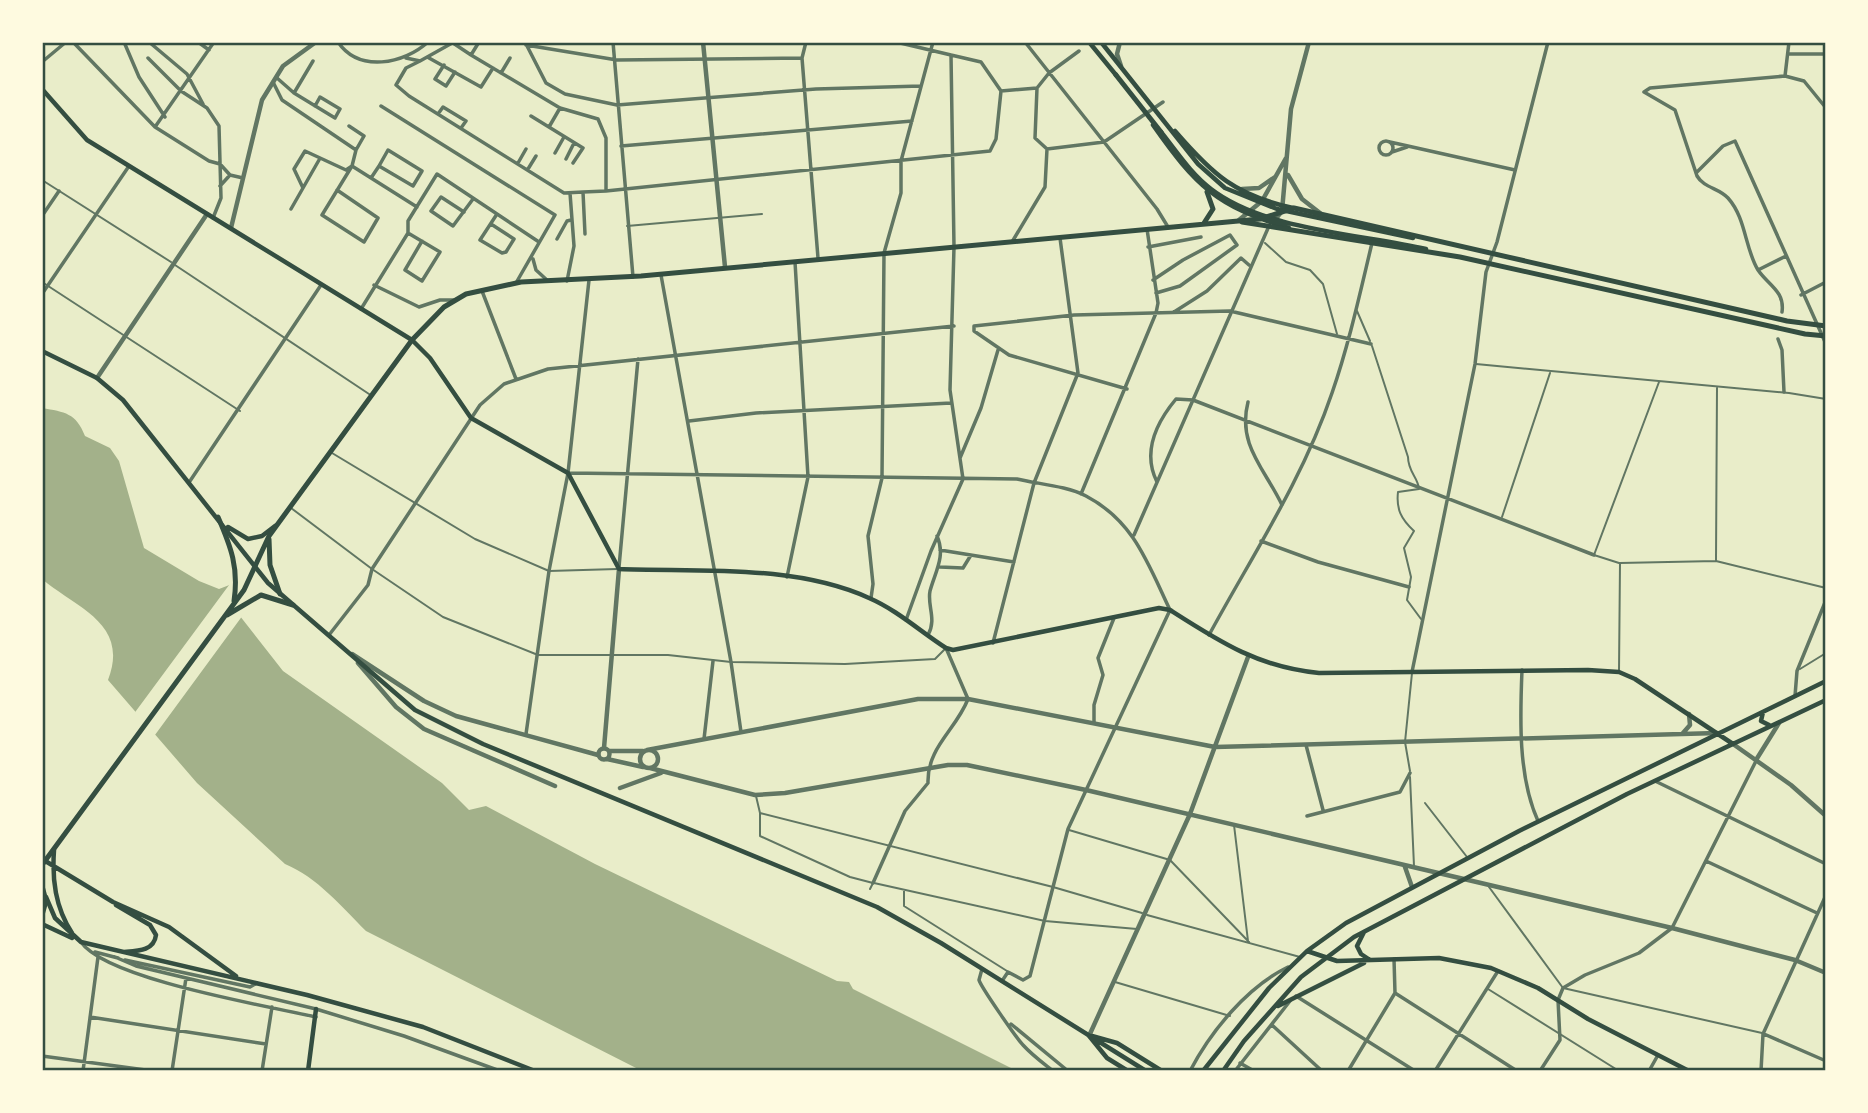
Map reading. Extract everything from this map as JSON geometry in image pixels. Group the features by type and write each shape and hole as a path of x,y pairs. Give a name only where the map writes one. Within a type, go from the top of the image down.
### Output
{"main road":[{"path":"1089,42 1187,172 1208,192 1260,222"},
{"path":"1101,42 1170,126 1210,171 1227,184 1282,208 1294,208 1462,248"},
{"path":"42,89 80,134 412,340 430,358 471,418 568,473 619,569 787,577 871,598 946,648 960,650 1159,608 1170,610 1248,657 1293,670 1319,673 1522,670 1619,673 1686,710 1733,744"},
{"path":"1170,126 1207,174 1236,195 1277,209 1493,254 1787,321 1822,326"},
{"path":"1160,133 1201,180 1239,206 1295,223 1785,330 1825,336"},
{"path":"1202,224 1213,209 1208,192"},
{"path":"42,865 244,590 269,536 412,340 434,316 456,300 481,289 516,283 590,280 1202,224 1260,222 1282,208"},
{"path":"1228,222 1260,222 1460,257"},
{"path":"42,351 97,378 133,410 280,594 351,653 404,702 437,724 867,902 1002,981 1146,1071"},
{"path":"218,517 234,557 237,585 233,604"},
{"path":"223,524 248,539 261,536 283,517"},
{"path":"269,536 270,565 280,594"},
{"path":"222,619 253,597 267,596 293,605"},
{"path":"1203,1071 1216,1051 1290,966 1346,923 1538,821 1826,681"},
{"path":"1223,1071 1271,1011 1325,957 1368,929 1655,781 1826,699"},
{"path":"1764,711 1761,721 1772,725"},
{"path":"54,850 52,880 63,919 78,941"},
{"path":"42,859 66,877 169,928 239,979"},
{"path":"42,886 55,918 78,941"},
{"path":"42,915 46,895"},
{"path":"113,902 150,925 156,935 147,949 117,955"},
{"path":"42,924 117,955 257,983 423,1027 534,1071"},
{"path":"1368,929 1357,946 1361,954 1371,960"},
{"path":"1307,951 1343,961 1449,959 1499,971 1538,988 1689,1071"},
{"path":"1271,1011 1295,996 1371,960"},
{"path":"308,1071 316,1009"},
{"path":"1089,1036 1117,1043 1162,1071"},
{"path":"1089,1036 1107,1058 1128,1071"}],"street":[{"path":"42,62 66,42"},
{"path":"73,42 155,127 209,161 220,164 230,175 243,178"},
{"path":"124,42 139,77 165,117"},
{"path":"149,42 189,78 220,130 221,198 213,218"},
{"path":"198,42 209,50"},
{"path":"155,127 165,117 214,42"},
{"path":"231,228 262,100 274,79 294,57 316,42"},
{"path":"338,42 356,58 365,61 406,58 420,61"},
{"path":"406,58 428,42"},
{"path":"471,55 479,42"},
{"path":"613,42 623,187 633,276"},
{"path":"703,42 707,59 725,267"},
{"path":"806,42 802,58 818,258"},
{"path":"606,191 606,138 598,119 560,108 453,43 406,68 396,85 564,193 606,191 623,187 953,156 990,150 996,139 1001,91 981,62 895,42"},
{"path":"871,598 873,584 868,536 882,478 884,253 901,192 901,161 933,42"},
{"path":"1025,42 1168,227"},
{"path":"1121,42 1117,54 1123,70"},
{"path":"1290,228 1282,220 1284,169 1289,148 1293,98 1309,42"},
{"path":"1412,672 1475,364 1489,264 1548,42"},
{"path":"1785,76 1789,42"},
{"path":"525,44 614,59 802,58"},
{"path":"525,44 546,83 565,94 617,105 804,91 921,86"},
{"path":"1079,51 1049,73 1037,88 1035,138 1047,149 1104,142 1163,102"},
{"path":"1788,54 1826,54"},
{"path":"905,620 937,536 963,479 951,403 954,247 951,55"},
{"path":"148,58 181,91 207,108"},
{"path":"429,58 481,87 493,68"},
{"path":"501,73 510,58"},
{"path":"294,93 313,61"},
{"path":"444,65 435,79 446,86 455,72"},
{"path":"1782,312 1779,293 1758,270 1732,204 1718,190 1702,183 1696,173 1675,110 1647,95 1645,89 1785,76 1804,81 1826,108"},
{"path":"274,79 294,93 315,106 335,118 340,109 320,97 315,106"},
{"path":"274,79 282,100 356,149"},
{"path":"1001,91 1037,88"},
{"path":"381,106 555,215 516,283"},
{"path":"438,114 443,107 466,121 461,128"},
{"path":"548,127 560,108"},
{"path":"531,116 583,148 573,163"},
{"path":"621,146 912,121"},
{"path":"337,190 378,218 364,242 322,215 337,190 352,166 356,149 364,136 349,126"},
{"path":"555,153 564,137"},
{"path":"1696,173 1723,146 1735,141 1801,295 1822,326 1826,344"},
{"path":"1409,146 1385,156 1380,151 1381,143 1390,142 1409,146 1515,170"},
{"path":"1390,142 1392,152"},
{"path":"566,159 574,143"},
{"path":"518,163 526,149"},
{"path":"1012,242 1045,187 1047,149"},
{"path":"371,178 388,150 422,171 413,186 379,166"},
{"path":"303,188 294,169 305,151 336,168 346,170 352,166"},
{"path":"528,169 536,156"},
{"path":"291,209 319,160"},
{"path":"42,294 129,166"},
{"path":"352,166 416,207"},
{"path":"1227,184 1242,189 1259,188 1284,169"},
{"path":"1238,220 1262,201 1284,169"},
{"path":"1284,169 1302,199 1324,215"},
{"path":"360,309 408,233 408,221 437,174 539,242"},
{"path":"219,188 230,175"},
{"path":"42,216 59,191"},
{"path":"583,192 585,234"},
{"path":"567,281 574,246 570,193"},
{"path":"464,212 441,197 431,211 453,226 464,212 473,199"},
{"path":"1134,535 1250,266 1270,224 1282,208"},
{"path":"97,378 208,214"},
{"path":"491,224 514,239 506,252 502,253 480,240 497,214"},
{"path":"557,239 567,221 571,220"},
{"path":"1081,494 1127,389 1156,313 1156,293 1147,229"},
{"path":"408,233 422,241 440,252 422,281 405,270 422,241"},
{"path":"1153,280 1183,260 1230,235 1237,245 1180,286 1156,293"},
{"path":"1148,247 1201,237"},
{"path":"993,643 1034,483 1078,373 1060,238"},
{"path":"1209,635 1282,505 1311,445 1332,394 1372,243"},
{"path":"1758,270 1786,256"},
{"path":"532,257 536,270 550,282"},
{"path":"1172,313 1207,291 1241,258 1250,266"},
{"path":"787,577 808,477 795,260"},
{"path":"661,274 716,573 741,732"},
{"path":"526,737 549,571 568,473 590,280"},
{"path":"1801,295 1826,282"},
{"path":"190,481 240,411 321,284"},
{"path":"374,285 419,307 440,300 456,300"},
{"path":"481,289 516,379"},
{"path":"1127,389 998,349 974,331 978,324 1071,316 1230,311 1371,344"},
{"path":"329,635 368,585 372,569 471,418 491,394 516,379 548,369 638,358 954,326"},
{"path":"1778,339 1782,350 1784,392"},
{"path":"959,460 981,408 998,349"},
{"path":"607,759 611,654 638,358"},
{"path":"1157,482 1150,460 1153,434 1176,399 1193,400 1448,501 1594,555"},
{"path":"1248,402 1244,419 1256,464 1270,480 1282,505"},
{"path":"689,421 756,412 804,412 951,403"},
{"path":"568,473 1017,480 1081,494 1112,513 1134,535 1170,610 1068,829 1028,979 1023,980 1008,972 1002,981"},
{"path":"927,636 933,620 930,590 940,567 937,536"},
{"path":"1261,541 1318,562 1409,587"},
{"path":"940,550 1014,562"},
{"path":"940,567 963,568 971,555"},
{"path":"1795,696 1797,671 1826,600"},
{"path":"1094,724 1094,705 1102,675 1098,658 1114,618"},
{"path":"946,648 968,699"},
{"path":"351,653 439,709 526,737 755,795 785,793 967,765 1191,814 1489,887 1672,928 1795,960 1826,973"},
{"path":"351,653 381,691 411,721 433,735 555,786"},
{"path":"1089,1036 1191,814 1248,657"},
{"path":"704,739 713,661"},
{"path":"1522,670 1523,738 1528,792 1538,821"},
{"path":"652,767 639,759 645,751 918,699 968,699 1215,747 1718,733"},
{"path":"873,883 905,811 925,789 934,751 968,699"},
{"path":"1681,733 1690,725 1686,710"},
{"path":"1539,1071 1561,1035 1558,1000 1563,988 1572,981 1649,947 1672,928 1770,733 1781,721"},
{"path":"1733,744 1791,785 1826,816"},
{"path":"1306,745 1323,810"},
{"path":"598,755 606,750 655,752 652,767 645,776"},
{"path":"620,788 645,776 668,773"},
{"path":"1307,816 1400,792 1410,773"},
{"path":"1655,781 1826,864"},
{"path":"1706,861 1817,913"},
{"path":"1405,866 1412,887"},
{"path":"1761,1071 1763,1034 1826,895"},
{"path":"78,941 93,951 250,987 257,983"},
{"path":"93,951 98,957 184,987 316,1017"},
{"path":"117,955 136,966 316,1009 404,1036 500,1071"},
{"path":"83,1071 98,957"},
{"path":"1348,1071 1395,993 1394,959"},
{"path":"1190,1071 1207,1044 1257,985 1290,966"},
{"path":"982,969 981,986 1010,1023 1021,1043 1053,1071"},
{"path":"1435,1071 1499,971"},
{"path":"172,1071 186,978"},
{"path":"1395,993 1517,1071"},
{"path":"1235,1071 1295,996 1415,1071"},
{"path":"262,1071 272,1007"},
{"path":"90,1017 266,1044"},
{"path":"1010,1023 1068,1071"},
{"path":"1271,1025 1322,1071"},
{"path":"1763,1034 1826,1061"},
{"path":"42,1055 153,1071"},
{"path":"1649,1071 1658,1055"},
{"path":"1240,1063 1254,1071"}],"lane":[{"path":"42,180 287,338 373,397"},
{"path":"627,226 762,214"},
{"path":"1265,243 1286,262 1310,270 1323,284 1337,337"},
{"path":"42,282 240,411"},
{"path":"1356,310 1388,388 1408,457 1408,467 1418,481 1419,489 1398,492 1396,507 1414,531 1404,548 1411,577 1407,600 1423,622"},
{"path":"1475,364 1784,392 1826,399"},
{"path":"1502,520 1550,372"},
{"path":"1660,381 1594,555 1619,563 1716,561 1812,582 1826,588"},
{"path":"1716,561 1717,387"},
{"path":"331,453 475,539 549,571 619,569"},
{"path":"290,507 372,569 443,617 538,655 668,655 731,662 845,664 935,659 946,648"},
{"path":"1619,563 1619,673"},
{"path":"1797,671 1826,653"},
{"path":"1412,672 1405,742 1410,773 1414,868"},
{"path":"755,795 760,813 760,836 850,877 1045,921 1137,929"},
{"path":"1424,803 1467,858"},
{"path":"760,813 1054,887 1301,957"},
{"path":"1234,825 1249,942"},
{"path":"1068,829 1170,860 1249,942"},
{"path":"870,889 873,883"},
{"path":"1489,887 1563,988 1763,1034"},
{"path":"904,891 904,906 1008,972"},
{"path":"1115,982 1230,1016"},
{"path":"1488,989 1619,1071"}],"shaded area":[{"path":"42,408 69,415 78,422 85,436 110,448 119,461 144,548 199,581 219,589 232,584 229,602 283,671 442,783 469,810 486,806 595,864 837,981 849,982 853,989 1017,1071 642,1071 366,931 328,893 285,864 197,783 108,680 113,660 112,644 106,631 84,609 42,579"}],"pier":[{"path":"232,581 235,586 231,592 232,600 243,615 152,739 133,715"}]}
